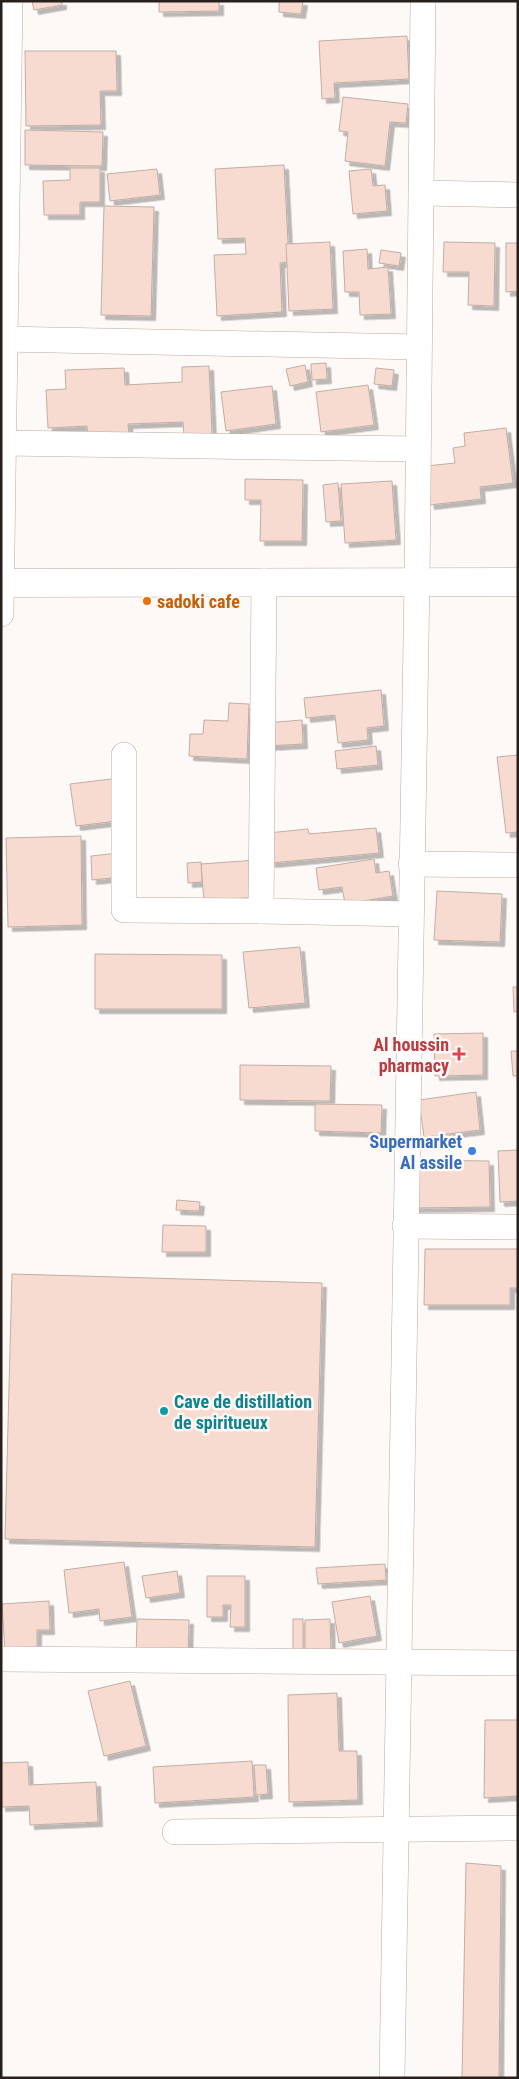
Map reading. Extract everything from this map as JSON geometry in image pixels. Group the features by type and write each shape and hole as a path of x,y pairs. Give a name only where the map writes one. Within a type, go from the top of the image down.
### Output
{"main road":[{"path":"2,583 518,582"}],"street":[{"path":"1,614 10,1"},
{"path":"392,2078 417,581 423,1"},
{"path":"422,193 518,195"},
{"path":"4,339 419,347"},
{"path":"4,443 417,449"},
{"path":"260,911 264,581"},
{"path":"124,755 124,910 410,914"},
{"path":"411,864 518,866"},
{"path":"405,1226 518,1227"},
{"path":"1,1659 518,1663"},
{"path":"175,1832 396,1831 518,1828"}],"building":[{"path":"32,1 62,1 62,5 34,10"},
{"path":"159,1 219,1 219,11 159,12"},
{"path":"279,1 303,1 301,14 279,12"},
{"path":"407,36 409,79 334,83 335,98 322,99 319,41"},
{"path":"25,51 116,51 117,91 100,91 101,125 26,126"},
{"path":"343,97 408,104 406,123 390,122 385,166 345,161 348,132 339,131"},
{"path":"25,130 103,132 102,166 25,165"},
{"path":"284,165 289,262 280,263 282,312 217,316 214,255 246,254 245,238 218,239 215,169"},
{"path":"70,168 100,168 100,202 80,202 80,215 44,215 43,181 70,180"},
{"path":"157,169 160,195 110,201 107,174"},
{"path":"371,169 373,186 385,185 387,211 353,214 349,171"},
{"path":"104,206 154,207 151,316 101,315"},
{"path":"330,242 333,309 289,311 286,244"},
{"path":"444,242 495,243 494,306 468,305 469,272 443,272"},
{"path":"506,243 518,243 518,291 506,292"},
{"path":"367,249 368,269 388,267 391,314 360,315 359,292 345,292 343,251"},
{"path":"381,250 401,253 399,266 379,263"},
{"path":"326,363 327,379 312,380 311,364"},
{"path":"305,365 308,382 290,386 286,369"},
{"path":"209,366 212,434 184,436 183,422 128,424 129,436 88,438 87,426 48,428 46,390 66,389 65,370 124,368 125,385 182,382 182,367"},
{"path":"376,368 394,370 392,386 374,384"},
{"path":"368,385 374,425 321,432 316,392"},
{"path":"272,386 276,424 226,431 221,392"},
{"path":"506,428 513,483 480,487 481,499 430,505 426,466 455,463 453,448 465,446 464,433"},
{"path":"245,479 303,480 302,541 260,541 261,500 245,500"},
{"path":"392,481 396,540 345,543 341,484"},
{"path":"338,483 341,521 326,522 323,485"},
{"path":"381,690 384,726 367,728 368,740 338,743 335,715 306,718 304,698"},
{"path":"229,703 249,704 247,759 189,756 190,734 203,734 204,720 228,721"},
{"path":"302,720 303,744 267,746 265,723"},
{"path":"376,746 378,765 337,769 335,751"},
{"path":"518,755 518,832 506,833 497,757"},
{"path":"119,778 125,820 76,826 70,784"},
{"path":"376,828 379,853 271,863 268,833 308,829 309,834"},
{"path":"81,836 82,925 8,927 6,838"},
{"path":"119,853 121,877 92,880 91,856"},
{"path":"374,859 376,873 389,871 393,896 345,904 342,887 319,890 316,868"},
{"path":"257,860 260,897 204,901 201,864"},
{"path":"201,862 202,882 188,883 187,863"},
{"path":"437,891 502,894 500,942 434,940"},
{"path":"300,947 305,1003 249,1008 243,952"},
{"path":"95,954 222,955 222,1009 95,1009"},
{"path":"513,987 518,987 518,1011 514,1012"},
{"name":"Al houssin pharmacy","path":"483,1033 483,1075 435,1076 434,1034"},
{"path":"511,1051 518,1051 518,1076 513,1076"},
{"path":"240,1065 331,1066 330,1101 240,1100"},
{"path":"476,1092 480,1130 424,1137 419,1100"},
{"path":"315,1104 382,1105 381,1133 315,1131"},
{"path":"518,1150 518,1201 500,1202 498,1151"},
{"path":"413,1160 489,1161 490,1207 414,1208"},
{"path":"177,1200 200,1202 199,1211 176,1210"},
{"path":"163,1225 206,1226 206,1252 162,1252"},
{"path":"425,1249 518,1249 518,1288 510,1288 510,1305 424,1305"},
{"name":"Cave de distillation de spiritueux","path":"12,1274 322,1283 315,1547 5,1539"},
{"path":"124,1562 132,1617 100,1621 99,1609 69,1613 64,1570"},
{"path":"385,1564 386,1580 318,1584 316,1568"},
{"path":"177,1571 180,1593 146,1598 142,1576"},
{"path":"207,1576 245,1576 245,1627 230,1627 231,1605 223,1605 223,1617 207,1617"},
{"path":"370,1596 377,1636 339,1643 332,1602"},
{"path":"49,1601 50,1630 37,1630 37,1651 5,1652 2,1604"},
{"path":"137,1619 189,1620 188,1660 136,1659"},
{"path":"293,1619 303,1619 303,1654 293,1654"},
{"path":"330,1619 331,1654 305,1655 305,1620"},
{"path":"130,1681 146,1746 104,1756 88,1691"},
{"path":"337,1693 339,1751 357,1751 358,1800 289,1802 288,1695"},
{"path":"485,1720 518,1720 518,1796 484,1798"},
{"path":"252,1761 254,1797 155,1803 153,1767"},
{"path":"28,1762 29,1785 96,1782 98,1822 30,1825 29,1806 1,1807 1,1763"},
{"path":"254,1765 266,1765 268,1794 256,1795"},
{"path":"466,1863 501,1866 499,2078 462,2078"}],"place":[{"name":"sadoki cafe","path":"147,601"},
{"name":"Al houssin pharmacy","path":"459,1054"},
{"name":"Supermarket Al assile","path":"472,1151"},
{"name":"Cave de distillation de spiritueux","path":"164,1411"}]}
